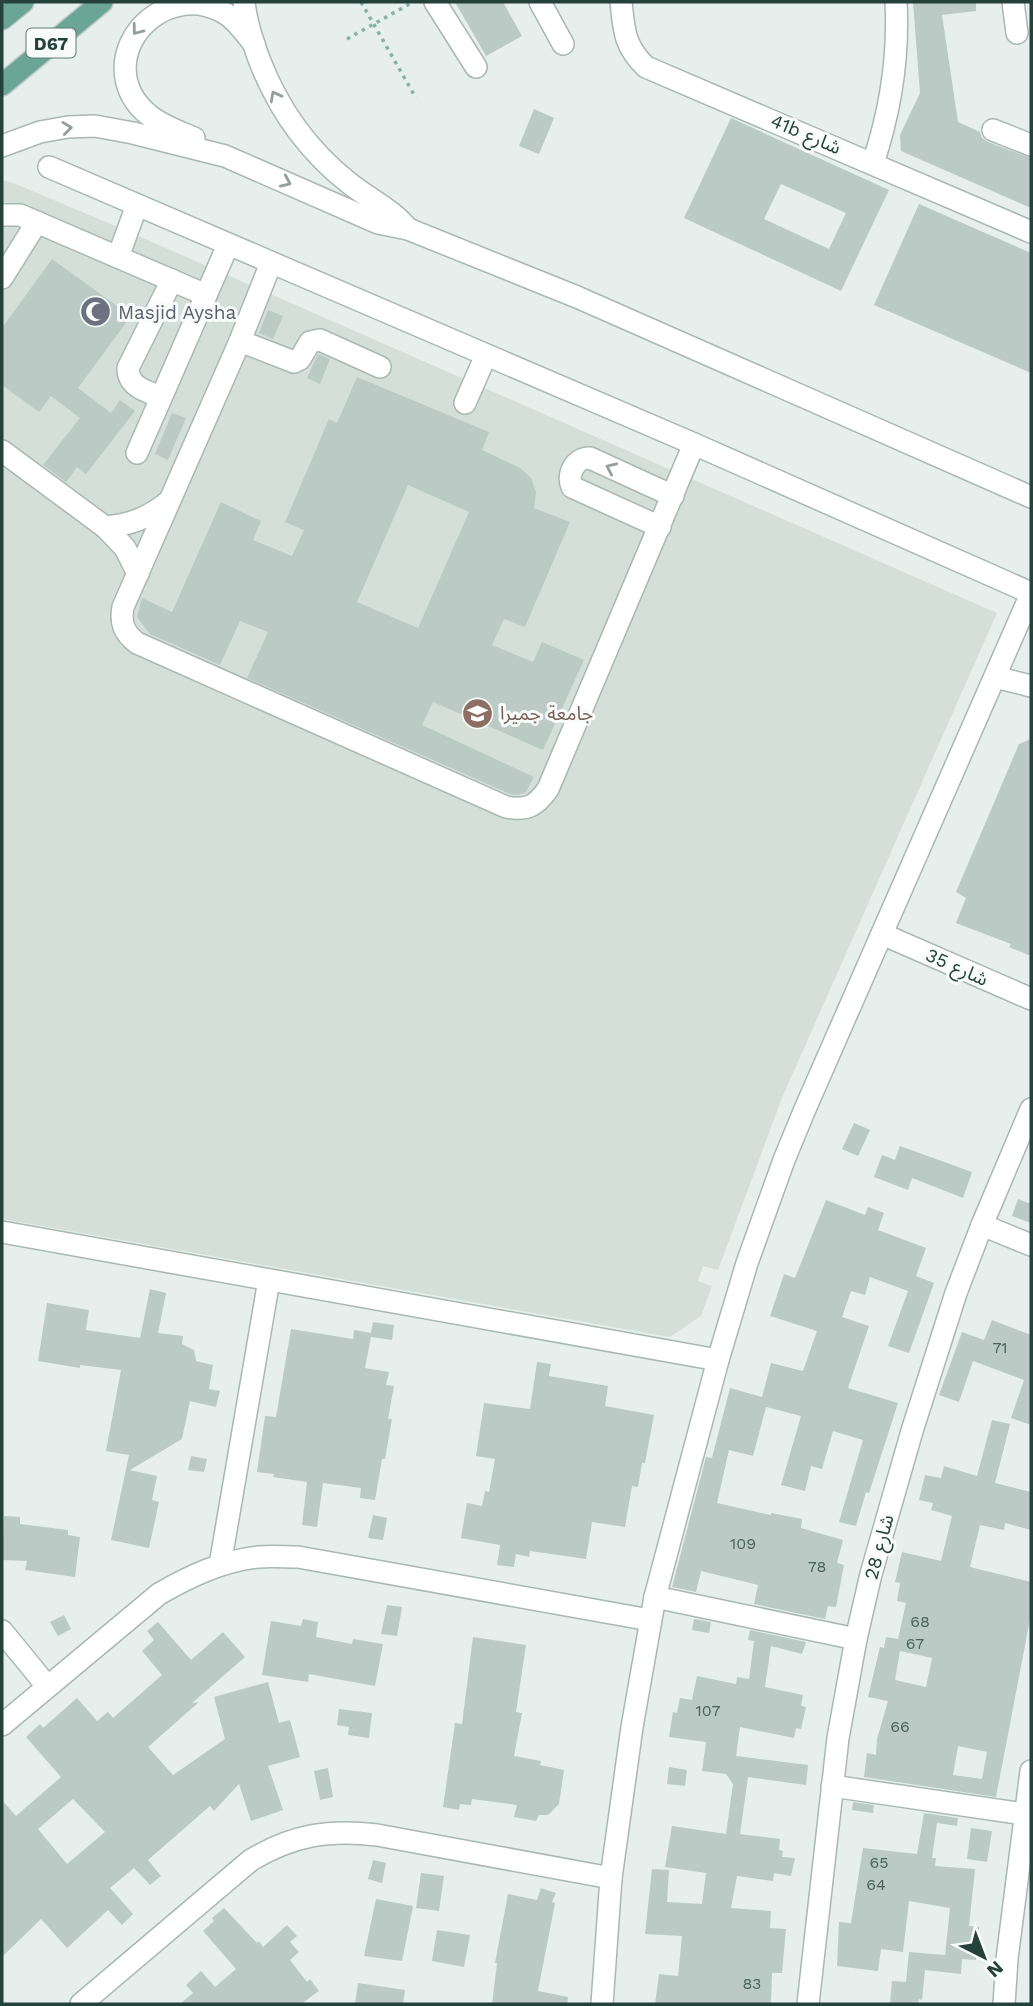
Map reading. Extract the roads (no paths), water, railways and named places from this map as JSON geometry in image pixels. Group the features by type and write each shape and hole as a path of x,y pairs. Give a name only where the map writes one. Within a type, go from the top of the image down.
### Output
{"main road":[{"name":"D67","path":"2,19 23,2"},
{"name":"D67","path":"2,85 102,2"}],"street":[{"path":"225,156 200,140 163,124 145,111 131,93 125,76 125,58 130,40 140,24 154,12 189,2 209,5 227,14 242,27 254,44"},
{"path":"244,2 246,19 268,84 303,139 325,163 350,184 392,212 408,229"},
{"path":"435,2 476,67"},
{"path":"540,2 563,44"},
{"name":"41b شارع","path":"621,2 627,42 634,56 646,67 1031,232"},
{"path":"873,163 894,83 897,55 896,2"},
{"path":"1013,2 1017,33"},
{"path":"2,146 40,132 95,126 225,156 378,223 408,229 577,297 1031,497"},
{"path":"993,130 1031,145"},
{"path":"49,167 694,444 1031,593 784,1160 747,1263 718,1360 650,1620 611,1878 601,2004"},
{"path":"118,257 137,205"},
{"path":"2,215 20,215 206,295"},
{"path":"2,278 37,222"},
{"path":"137,453 228,244"},
{"path":"271,263 240,341 123,607 123,628 128,637 137,643 506,807 519,809 531,806 541,799 548,789 694,444"},
{"path":"162,397 131,382 128,368 172,280"},
{"path":"240,341 294,362 300,359 310,342 320,340 380,367"},
{"path":"465,403 486,355"},
{"path":"2,451 105,527 125,548 138,574"},
{"path":"660,527 572,487 569,481 576,463 582,458 590,458 673,496"},
{"path":"105,527 139,521 168,502"},
{"path":"995,677 1031,686"},
{"name":"شارع 35","path":"882,934 1031,999"},
{"name":"شارع 28","path":"808,2004 838,1738 856,1639 872,1574 915,1420 956,1293 1031,1109"},
{"path":"982,1225 1031,1245"},
{"path":"2,1238 269,1280 718,1360"},
{"path":"220,1565 269,1280"},
{"path":"2,1725 159,1594 187,1578 220,1565 257,1558 298,1557 650,1620"},
{"path":"655,1597 856,1639"},
{"path":"2,1631 47,1686"},
{"path":"1004,2004 1024,1814 1031,1778"},
{"path":"832,1787 1024,1814"},
{"path":"81,2004 251,1860 270,1849 311,1835 355,1832 377,1835 611,1878"}],"place":[{"name":"Masjid Aysha","path":"95,312"},
{"name":"جامعة جميرا","path":"477,713"}]}
